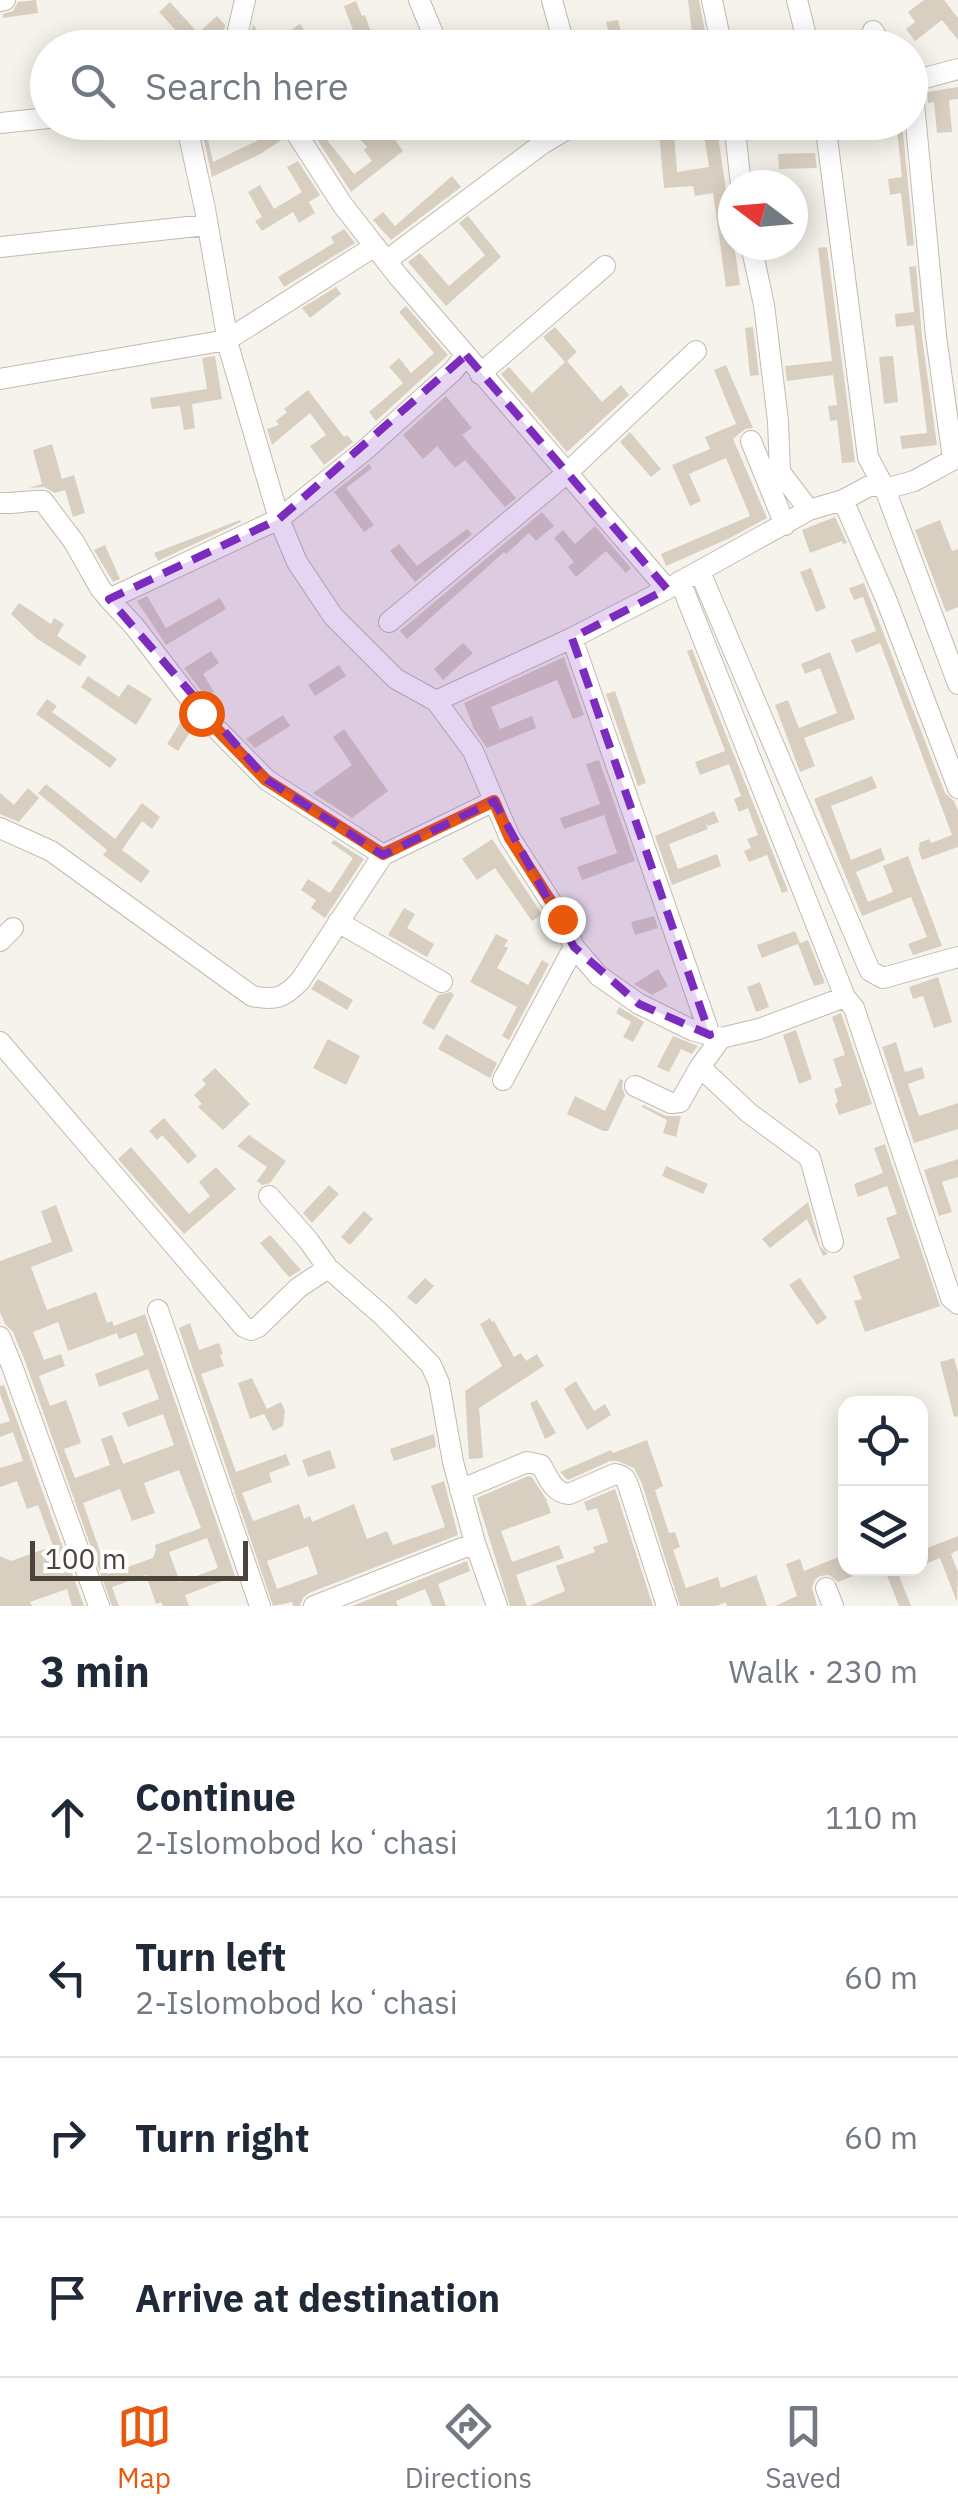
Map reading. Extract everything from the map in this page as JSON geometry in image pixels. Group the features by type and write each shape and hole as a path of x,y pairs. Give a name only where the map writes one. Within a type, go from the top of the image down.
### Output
{"street":[{"path":"238,30 245,0"},
{"path":"419,0 432,30"},
{"path":"552,0 560,30"},
{"path":"712,0 718,30"},
{"path":"797,0 804,30"},
{"path":"928,77 958,69"},
{"path":"0,123 30,120"},
{"path":"190,140 227,340 278,518 297,562 333,616 396,679 436,700 472,751 510,838 562,919 574,946 599,976 639,1004 692,1030 721,1037 845,997"},
{"path":"301,140 380,254 480,374 674,585 845,997 854,1008 951,1298 958,1304"},
{"path":"0,379 227,340 380,254 549,140"},
{"path":"735,140 738,170"},
{"path":"827,140 868,457 886,489 958,684"},
{"path":"436,700 572,638 809,510 843,500 873,484 886,489 914,481 956,458 936,336 917,140"},
{"path":"0,247 208,225"},
{"path":"755,260 778,421 780,472 809,510"},
{"path":"480,374 605,266"},
{"path":"389,622 567,473 696,352"},
{"path":"109,599 278,518 365,450 466,356"},
{"path":"752,441 785,525"},
{"path":"843,500 886,599 958,788"},
{"path":"0,519 8,504 43,501 109,599 135,626 201,713 266,780 383,854"},
{"path":"700,572 870,971 883,978 958,957"},
{"path":"572,638 721,1037"},
{"path":"0,828 51,851 252,996 267,1000 282,996 300,981 383,854 494,801"},
{"path":"338,922 442,982"},
{"path":"504,1080 574,946"},
{"path":"635,1086 671,1103 680,1102 721,1037"},
{"path":"0,1042 244,1327 258,1327 298,1288 328,1268"},
{"path":"700,1067 770,1130 810,1158 833,1242"},
{"path":"269,1196 328,1268 384,1316 431,1365 439,1383 460,1490 497,1606"},
{"path":"158,1310 260,1606"},
{"path":"0,1337 99,1606"},
{"path":"460,1490 528,1462 541,1465 553,1486 568,1494 615,1474 622,1475 667,1606"},
{"path":"314,1606 475,1544"}],"highlighted area":[{"path":"466,355 667,589 572,638 710,1035 639,1004 574,947 494,801 383,855 267,780 109,599 279,519"}],"building":[{"path":"36,0 38,13 3,18 18,2"},
{"path":"688,0 699,0 705,30 692,30"},
{"path":"924,0 944,0 958,18 958,40 942,20 928,31 907,30 915,22 908,12"},
{"path":"356,1 370,30 353,30 344,6"},
{"path":"170,2 195,30 176,30 159,12"},
{"path":"217,16 223,30 201,30"},
{"path":"618,20 620,30 608,30 606,22"},
{"path":"958,87 958,99 949,100 952,132 937,133 934,102 928,103 928,92"},
{"path":"204,140 208,140 213,162 259,140 281,140 260,154 212,177"},
{"path":"317,140 327,140 354,174 372,161 364,150 367,147 361,140 395,140 403,151 351,192"},
{"path":"660,140 674,140 677,172 709,167 705,140 719,140 723,170 718,170 718,229 713,193 695,196 693,186 664,188"},
{"path":"898,140 904,140 914,245 907,246 901,193 890,195 888,179 902,177"},
{"path":"815,153 817,168 779,169 778,154"},
{"path":"298,161 320,195 309,202 315,213 299,223 293,212 262,231 255,221 262,217 248,192 260,185 274,209 302,192 287,167"},
{"path":"452,176 461,187 391,240 373,220 383,212 395,226"},
{"path":"468,216 501,257 446,306 408,262 420,253 449,286 485,255 459,223"},
{"path":"344,229 355,243 284,287 278,277 334,243 331,237"},
{"path":"827,247 855,462 842,463 837,420 830,421 828,406 837,405 833,375 787,381 785,366 832,361 818,248"},
{"path":"722,260 736,260 740,285 726,287"},
{"path":"916,266 937,445 902,449 900,436 927,433 914,325 896,327 895,314 914,312 909,267"},
{"path":"336,287 341,294 310,318 302,308"},
{"path":"406,306 448,355 376,421 369,412 403,383 389,367 399,358 411,373 434,353 399,312"},
{"path":"555,327 577,352 567,361 602,402 621,385 629,395 567,452 501,374 509,367 532,393 565,362 543,337"},
{"path":"753,327 759,375 750,376 745,328"},
{"path":"215,356 222,399 192,404 195,428 184,430 180,406 152,409 150,398 207,389 202,358"},
{"path":"893,356 898,402 884,404 879,357"},
{"path":"726,365 753,428 733,439 767,518 666,566 661,554 750,516 726,458 689,474 701,501 690,506 672,465 710,449 705,437 736,424 714,370"},
{"path":"308,390 344,437 347,435 353,442 324,465 310,446 326,435 310,413 272,445 267,429 279,425 276,421 287,412 284,409"},
{"path":"446,396 472,428 462,435 516,498 505,507 465,460 455,468 437,446 423,459 403,435"},
{"path":"630,432 661,469 651,477 620,442"},
{"path":"52,444 62,479 74,475 85,513 73,517 65,490 55,493 44,487 29,488 42,484 33,450"},
{"path":"369,464 372,468 346,488 374,525 364,532 334,492"},
{"path":"542,512 554,526 536,541 529,533 504,552 407,639 400,631"},
{"path":"835,517 847,543 842,541 810,553 802,530"},
{"path":"240,520 158,561 154,553"},
{"path":"940,520 952,551 958,549 958,607 946,612 915,530"},
{"path":"595,526 631,568 626,573 606,551 576,577 568,567 574,562 554,538 563,530 575,544"},
{"path":"467,529 472,534 415,582 390,551 399,544 417,566"},
{"path":"105,545 120,579 113,582 94,550"},
{"path":"811,568 826,608 816,612 800,572"},
{"path":"864,583 945,793 958,811 958,847 922,860 919,843 952,835 880,643 856,653 851,640 876,631 863,597 854,600 849,588"},
{"path":"147,596 166,628 220,598 226,609 166,645 137,601"},
{"path":"19,603 51,624 54,618 64,624 57,636 87,656 80,666 36,638 11,614"},
{"path":"463,643 473,653 443,680 434,669"},
{"path":"692,649 788,891 782,893 767,855 749,862 744,851 751,848 747,839 758,835 748,808 739,812 734,799 741,796 729,764 700,775 695,762 725,751 687,651"},
{"path":"211,651 219,663 203,674 214,692 206,697 184,668"},
{"path":"830,652 855,719 804,738 815,766 800,772 775,705 788,700 799,728 837,713 820,668 805,674 801,664"},
{"path":"564,657 584,715 573,719 557,680 491,707 500,729 532,716 536,728 487,748 464,703"},
{"path":"339,665 346,676 315,696 308,685"},
{"path":"88,676 119,697 128,684 152,699 136,725 81,687"},
{"path":"615,691 646,783 638,786 606,694"},
{"path":"47,699 57,706 52,712 117,759 110,768 36,714"},
{"path":"185,715 194,726 178,751 167,744"},
{"path":"283,715 290,726 255,748 246,739"},
{"path":"344,729 388,791 352,818 313,793 352,765 333,737"},
{"path":"599,760 635,861 582,880 577,867 617,853 604,815 564,829 560,818 600,804 586,764"},
{"path":"872,776 877,788 831,806 851,860 881,848 885,860 856,872 868,902 893,892 883,866 908,856 942,946 913,955 908,944 927,937 911,897 862,916 814,799"},
{"path":"46,784 115,839 142,803 160,817 152,829 142,821 122,850 150,871 141,883 103,855 107,850 38,793"},
{"path":"28,788 39,798 19,822 0,814 0,793 14,805"},
{"path":"714,811 719,822 708,826 705,821 708,829 669,844 678,869 717,854 721,866 672,885 655,836"},
{"path":"492,839 542,914 532,921 495,868 477,880 462,859"},
{"path":"334,840 364,859 325,918 311,908 316,900 301,890 308,879 330,893 336,884 353,858 331,843"},
{"path":"404,908 415,914 407,928 434,944 427,957 388,935"},
{"path":"654,916 658,928 635,935 631,922"},
{"path":"795,931 800,943 762,958 757,945"},
{"path":"496,934 508,940 497,968 528,985 542,960 549,964 509,1040 502,1036 517,1007 470,982"},
{"path":"808,940 825,983 814,986 798,944"},
{"path":"658,969 668,986 652,995 634,984"},
{"path":"938,977 952,1022 934,1028 923,996 913,999 909,987"},
{"path":"318,979 353,1000 347,1010 311,989"},
{"path":"760,982 769,1007 756,1012 747,987"},
{"path":"438,995 454,995 434,1030 422,1023"},
{"path":"619,1007 644,1022 633,1042 623,1037 631,1022 616,1013"},
{"path":"841,1013 872,1104 839,1115 834,1089 842,1086 833,1059 845,1055 832,1017"},
{"path":"796,1030 812,1079 799,1084 783,1035"},
{"path":"446,1034 497,1063 490,1078 438,1049"},
{"path":"673,1036 698,1046 692,1054 681,1049 669,1072 657,1067"},
{"path":"328,1039 360,1056 346,1085 313,1068"},
{"path":"896,1042 905,1072 922,1067 925,1078 908,1084 919,1116 958,1103 958,1129 914,1143 882,1047"},
{"path":"215,1068 250,1104 223,1130 198,1107 202,1104 194,1095"},
{"path":"620,1079 625,1095 608,1131 567,1114 575,1096 605,1111"},
{"path":"643,1105 666,1116 681,1116 676,1137 663,1133 667,1120"},
{"path":"164,1118 197,1156 188,1164 162,1135 157,1140 149,1131"},
{"path":"249,1135 286,1161 270,1183 262,1185 257,1181 267,1167 237,1146"},
{"path":"885,1144 940,1306 865,1332 854,1301 862,1299 853,1276 900,1258 886,1218 897,1214 887,1186 858,1197 854,1184 883,1173 874,1148"},
{"path":"131,1147 189,1214 210,1196 199,1182 216,1167 236,1189 184,1234 118,1159"},
{"path":"958,1159 958,1177 942,1182 952,1212 939,1216 924,1170"},
{"path":"666,1166 708,1184 703,1194 662,1176"},
{"path":"329,1185 339,1194 312,1223 303,1213"},
{"path":"808,1202 820,1246 828,1254 823,1256 807,1219 770,1248 762,1239"},
{"path":"56,1205 73,1251 31,1267 47,1310 96,1292 107,1323 112,1321 114,1326 145,1314 235,1576 185,1595 189,1606 156,1604 146,1575 112,1587 119,1606 112,1606 25,1361 0,1312 0,1261 52,1242 41,1211","holes":["58,1322 68,1351 117,1333 119,1339 136,1333 144,1355 95,1374 99,1387 148,1369 159,1399 122,1413 128,1427 163,1414 174,1445 123,1464 112,1435 101,1439 110,1465 75,1478 64,1449 81,1443 72,1416 66,1400 50,1406 39,1376 65,1366 61,1354 44,1360 33,1332","179,1470 201,1528 155,1545 153,1558 108,1574 83,1503 120,1489 132,1521 155,1513 144,1483","207,1538 218,1568 180,1582 169,1552"]},
{"path":"364,1211 373,1219 350,1245 341,1237"},
{"path":"270,1235 301,1270 289,1277 260,1243"},
{"path":"425,1278 434,1286 416,1305 407,1297"},
{"path":"800,1278 827,1318 817,1325 789,1285"},
{"path":"490,1318 514,1357 521,1353 526,1361 537,1354 544,1366 479,1408 483,1458 469,1459 465,1391 502,1366 480,1324"},
{"path":"190,1323 199,1350 219,1343 224,1366 201,1374 236,1472 286,1454 290,1465 269,1473 272,1482 242,1493 253,1521 299,1504 304,1519 310,1516 312,1522 354,1504 367,1539 387,1531 393,1545 445,1527 431,1486 444,1481 458,1535 309,1593 300,1606 293,1606 292,1602 273,1606 179,1328","holes":["308,1546 318,1574 277,1589 267,1561"]},
{"path":"954,1358 958,1416 954,1417 940,1362"},
{"path":"252,1378 267,1409 281,1402 285,1411 283,1426 273,1431 264,1414 250,1419 238,1383"},
{"path":"576,1381 594,1411 605,1404 611,1415 587,1430 564,1389"},
{"path":"4,1385 84,1606 72,1606 67,1589 30,1602 32,1606 0,1606 0,1556 11,1561 53,1546 38,1505 27,1509 17,1481 0,1487 0,1468 23,1461 13,1432 0,1437 0,1424 10,1421 0,1394 0,1386"},
{"path":"537,1400 556,1433 545,1439 530,1403"},
{"path":"434,1434 436,1447 394,1461 390,1449"},
{"path":"647,1440 663,1486 655,1490 669,1533 675,1532 680,1547 673,1550 686,1588 718,1577 721,1588 756,1575 767,1606 727,1606 726,1602 716,1606 680,1606 634,1468 610,1461 568,1480 560,1472 611,1450 613,1453"},
{"path":"330,1450 336,1468 308,1477 302,1460"},
{"path":"528,1476 546,1499 551,1513 501,1531 512,1562 559,1545 564,1558 516,1575 527,1606 510,1606 477,1498"},
{"path":"615,1489 653,1606 529,1606 565,1591 556,1566 595,1552 593,1547 608,1542 597,1508 587,1511 584,1502"},
{"path":"958,1536 958,1550 951,1554 958,1572 957,1602 940,1558 928,1563 928,1548"},
{"path":"838,1557 838,1576 853,1576 838,1582 829,1575 815,1580 812,1587 817,1606 775,1606 797,1596 786,1564 800,1559 804,1571"},
{"path":"467,1561 470,1571 438,1584 446,1606 432,1606 425,1589 396,1601 398,1606 352,1606"},
{"path":"887,1576 899,1576 911,1606 899,1606"}],"route":[{"path":"201,713 266,780 383,854 494,801 510,838 562,919"}]}
